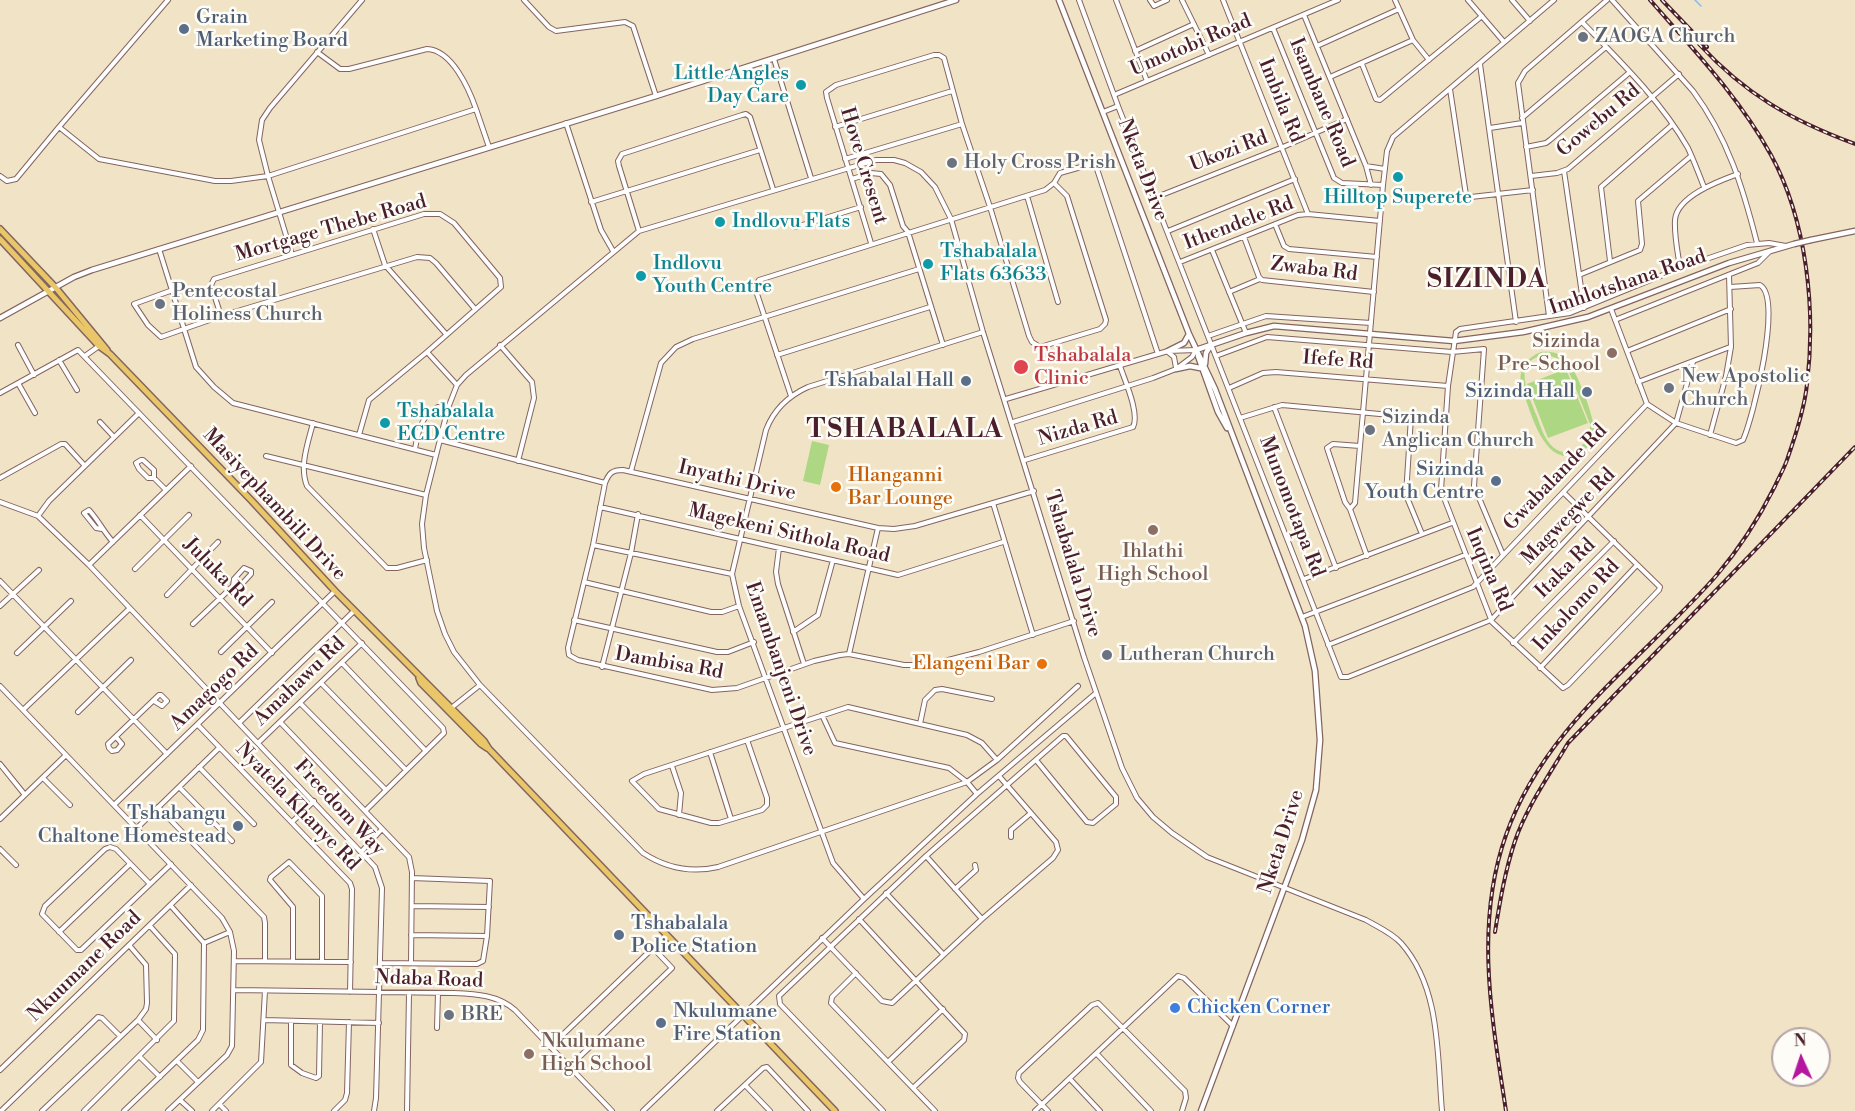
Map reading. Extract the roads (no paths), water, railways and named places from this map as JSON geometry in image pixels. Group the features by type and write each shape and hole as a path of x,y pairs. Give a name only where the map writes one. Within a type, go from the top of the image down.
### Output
{"main road":[{"name":"Masiyephambili Drive","path":"0,229 99,346 110,354 251,500 335,591 418,675 422,683 481,744 489,749 835,1111"},
{"name":"Masiyephambili Drive","path":"0,239 101,340 110,354"}],"street":[{"path":"0,176 7,181 16,179 168,0"},
{"path":"292,255 267,176 259,140 262,120 362,0"},
{"path":"524,0 549,27 556,31 625,22 633,26 656,96"},
{"path":"0,318 83,273 656,96 956,0"},
{"name":"Nketa Drive","path":"1059,0 1189,334 1234,439 1302,617 1315,671 1320,718 1320,759 1309,819 1201,1111"},
{"path":"1079,0 1114,95"},
{"path":"1116,0 1146,81"},
{"path":"1150,0 1154,6 1167,0"},
{"path":"1182,0 1209,55"},
{"name":"Imbila Rd","path":"1223,0 1308,214"},
{"name":"Umotobi Road","path":"1168,231 1114,95 1338,0"},
{"path":"1395,0 1413,40 1430,60"},
{"path":"1468,0 1504,42"},
{"path":"1512,0 1530,21"},
{"path":"1350,509 1354,503 1383,185 1389,143 1393,137 1554,0"},
{"path":"1549,316 1522,121 1519,78 1610,0 1679,74 1703,105 1738,174 1757,243"},
{"path":"1317,46 1399,9"},
{"path":"1304,15 1366,166 1371,185"},
{"path":"1362,64 1377,100 1381,99 1482,16"},
{"path":"1582,22 1630,72 1672,125 1691,156 1704,187"},
{"path":"1135,51 1194,24"},
{"name":"Isambane Road","path":"1273,28 1334,178 1342,183 1383,185"},
{"path":"1330,77 1413,40"},
{"path":"1490,128 1522,121 1606,47"},
{"path":"317,52 340,69 349,69 427,49 435,50 446,58 466,83 489,147"},
{"name":"Hove Cresent","path":"871,243 826,92 836,85 936,55 944,58 962,124 1032,342 1040,347 1101,329 1106,324 1067,196 1054,183"},
{"path":"774,59 811,178"},
{"path":"1480,63 1516,322"},
{"path":"1526,147 1546,143 1630,72"},
{"name":"Gowebu Rd","path":"1531,176 1564,171 1679,74"},
{"path":"1450,89 1466,195 1471,197 1533,190"},
{"path":"835,127 952,91"},
{"path":"1103,112 1118,105"},
{"path":"59,127 94,156 106,161 216,181 231,181 267,176 476,109"},
{"path":"773,189 750,117 746,114 622,154 618,161 639,231 500,345 457,385 448,408 436,455 426,495 422,524 437,611 454,652 480,685 643,853 666,865 703,870 718,867 967,782 997,760 1078,686"},
{"name":"Ukozi Rd","path":"1154,198 1347,119"},
{"path":"566,123 603,236 613,251"},
{"path":"845,159 962,124"},
{"path":"1610,261 1601,187 1672,125"},
{"path":"591,202 760,150"},
{"path":"1579,275 1640,250 1642,244 1638,201 1691,156"},
{"name":"Tshabalala Drive","path":"639,231 773,189 883,159 914,167 929,179 951,219 983,332 1006,399 1096,693 1128,781 1144,808 1172,833 1199,852 1366,920 1399,941 1410,954 1425,988 1435,1021 1442,1111"},
{"path":"791,396 756,291 759,280 1045,190 1054,183 1060,173 1095,163 1158,354"},
{"path":"1366,166 1385,169"},
{"path":"1564,171 1584,308"},
{"path":"852,179 871,173 881,174 890,185 903,226 908,232 943,345"},
{"path":"1680,268 1675,224 1680,208 1704,187 1738,174"},
{"path":"1168,231 1295,179"},
{"path":"1027,196 1058,302"},
{"path":"796,227 861,207"},
{"name":"Mortgage Thebe Road","path":"220,316 212,285 214,279 424,214 440,214 454,223 501,280 501,287 369,400 359,435"},
{"name":"Ithendele Rd","path":"1180,262 1292,217 1308,214 1380,221"},
{"path":"1275,224 1284,246 1289,249 1377,256"},
{"path":"373,229 385,265 446,334"},
{"name":"Munomotapa Rd","path":"1168,231 1328,645 1340,675 1344,677"},
{"name":"Imhlotshana Road","path":"1196,350 1274,326 1454,341 1542,329 1611,309 1719,267 1770,251 1855,231"},
{"name":"Zwaba Rd","path":"1244,237 1260,279 1374,291"},
{"path":"1454,341 1460,329 1516,322 1584,308 1680,268 1757,243 1786,246"},
{"path":"159,249 195,367 230,401 238,405 436,455"},
{"path":"1212,250 1246,333"},
{"path":"1615,320 1729,275 1762,260 1770,251"},
{"path":"171,291 135,303 134,307 161,338 220,316 417,257 430,258 442,268 475,309"},
{"path":"754,642 728,652 717,652 574,620 593,545 605,483 610,473 615,470 631,471 654,381 661,363 684,342 919,269"},
{"path":"1710,435 1726,376 1731,347 1729,275"},
{"path":"1229,292 1260,279"},
{"path":"1611,309 1647,404 1676,423 1736,443 1741,441 1752,415 1763,366 1768,300 1766,290 1760,285 1730,287"},
{"path":"777,355 930,307"},
{"path":"1627,351 1731,309"},
{"path":"1208,336 1241,323 1269,316 1371,324"},
{"name":"Emambanjeni Drive","path":"864,899 836,868 740,606 732,574 770,419 777,409 791,396 808,387 983,332"},
{"path":"1006,399 1168,351 1184,343 1189,334"},
{"path":"1216,356 1267,337 1452,352 1484,349 1474,486 1503,555"},
{"name":"Inqina Rd","path":"1454,341 1440,488 1491,620 1562,687 1566,687 1659,591 1659,586 1564,493"},
{"path":"18,345 34,375"},
{"path":"500,345 532,382 534,388 534,398 518,461"},
{"path":"1012,422 1127,387 1176,369 1190,366 1203,367 1211,345"},
{"path":"85,356 99,346"},
{"path":"1638,382 1731,347"},
{"path":"0,393 77,350 85,356 444,730 444,733 365,811"},
{"path":"1168,351 1196,350"},
{"path":"1176,369 1192,357 1196,350"},
{"path":"1168,351 1174,357 1176,369"},
{"path":"427,352 457,385"},
{"path":"58,360 77,390"},
{"path":"1676,423 1693,362"},
{"path":"1120,366 1127,387"},
{"name":"Ifefe Rd","path":"1229,388 1269,372 1448,386"},
{"path":"18,383 35,413"},
{"name":"Nizda Rd","path":"1025,460 1133,427 1136,414 1127,387"},
{"name":"Gwabalande Rd","path":"1328,645 1468,590 1477,584 1647,404"},
{"path":"1240,418 1282,405 1445,420"},
{"path":"415,449 425,416 438,407 448,408"},
{"path":"1274,407 1336,568"},
{"path":"0,502 38,516 49,501 139,413"},
{"path":"1411,417 1406,495 1422,534"},
{"path":"100,422 114,437"},
{"path":"313,423 303,465 307,486 387,568 397,568 427,560"},
{"name":"Magwegwe Rd","path":"1344,677 1491,620 1676,423"},
{"path":"440,440 605,483"},
{"path":"0,478 62,444 65,444 85,466"},
{"path":"1360,446 1333,444 1327,448 1345,502 1350,509 1367,556"},
{"path":"266,456 426,495"},
{"path":"154,478 148,478 138,469 137,462 143,460 153,470 154,478 166,490"},
{"path":"89,565 191,466"},
{"name":"Inyathi Drive","path":"631,471 878,528 894,529 915,526 1034,491"},
{"path":"993,503 1033,635"},
{"name":"Magekeni Sithola Road","path":"600,507 898,575 1003,542"},
{"path":"102,529 96,528 84,513 89,510 113,542"},
{"path":"602,667 631,554 638,514"},
{"name":"Juluka Rd","path":"140,515 272,653"},
{"name":"Freedom Way","path":"38,516 89,565 375,867 381,883 380,993 374,1111"},
{"path":"135,569 189,516"},
{"path":"1304,579 1452,523"},
{"path":"878,528 849,654 922,666 955,659 1074,621"},
{"name":"Itaka Rd","path":"1514,643 1614,541"},
{"path":"167,595 218,542"},
{"path":"593,545 732,574"},
{"path":"779,548 777,578 804,664"},
{"path":"1302,617 1465,555"},
{"path":"793,632 818,615 833,560"},
{"name":"Inkolomo Rd","path":"1540,668 1637,565"},
{"path":"193,624 233,586 241,585 251,571 244,568 234,579 233,586"},
{"path":"0,606 39,570"},
{"path":"0,581 167,754"},
{"path":"584,582 711,612 722,612 740,606"},
{"name":"Amagogo Rd","path":"114,805 335,591"},
{"path":"17,653 71,601"},
{"path":"221,652 272,602"},
{"path":"23,710 129,609"},
{"path":"239,723 354,610"},
{"name":"Dambisa Rd","path":"574,620 568,653 578,660 602,667 721,690 737,688 831,656 849,654"},
{"name":"Amahawu Rd","path":"258,743 362,643"},
{"path":"78,712 131,660"},
{"path":"342,663 426,751"},
{"path":"321,683 406,770"},
{"path":"450,710 480,685"},
{"path":"0,686 222,918 230,932 234,961 230,1050 227,1056 168,1111"},
{"path":"920,724 928,695 935,690 992,699"},
{"path":"643,1111 822,938 977,794 1096,693"},
{"path":"116,737 154,701"},
{"path":"300,703 386,790"},
{"path":"747,740 767,802 762,810 715,823 659,809 632,781 644,774 672,766 784,727 848,707 967,735 982,744 997,760"},
{"path":"822,715 835,742 945,767 953,770 977,794"},
{"path":"280,722 410,857 412,878 411,963"},
{"name":"Nyatela Khanye Rd","path":"198,724 350,883 352,889 350,992"},
{"path":"883,1111 779,1002 780,993 926,856 1063,736 1066,736 1116,797 1116,804 1093,823 1087,822 1036,760"},
{"path":"137,828 219,748"},
{"path":"710,752 730,819"},
{"path":"1,816 66,755"},
{"path":"0,764 25,795"},
{"path":"672,766 681,793 679,814"},
{"path":"199,767 254,824"},
{"path":"822,938 882,1001 887,1003 896,1000 982,919 1057,853 1056,842 999,776"},
{"path":"43,778 70,805"},
{"path":"179,787 232,841"},
{"path":"292,822 314,801"},
{"path":"159,807 264,917 265,961"},
{"path":"1011,837 1011,830 1031,813"},
{"path":"362,851 382,829"},
{"path":"150,884 116,849 108,848 45,906 42,914 77,950 81,950 171,864"},
{"path":"0,849 16,866"},
{"path":"926,856 982,919"},
{"path":"293,961 293,907 270,880 289,862 322,896 322,961"},
{"path":"59,932 130,864"},
{"path":"955,889 976,870 975,865"},
{"path":"380,963 480,964 483,959 491,882 489,880 412,878"},
{"name":"Nkuumane Road","path":"0,1070 191,885"},
{"path":"886,893 943,955"},
{"path":"124,1111 198,1040 204,1027 204,943 171,906"},
{"path":"412,906 489,907"},
{"path":"859,919 965,1032 965,1038 913,1088"},
{"path":"84,1111 174,1022 175,956 150,926"},
{"path":"204,943 230,932"},
{"path":"550,1047 667,934"},
{"path":"411,935 487,936"},
{"path":"44,1111 144,1012 147,1003 147,968 129,945"},
{"path":"569,1067 672,968 653,948"},
{"path":"234,961 351,962"},
{"path":"856,973 832,997 831,1002 935,1111"},
{"path":"1035,1111 1178,976 1184,978 1233,1026"},
{"name":"Ndaba Road","path":"234,990 438,993 480,995 498,999 515,1010 612,1111"},
{"path":"212,1111 261,1062 265,991"},
{"path":"407,1111 409,993"},
{"path":"437,1028 438,993"},
{"path":"1048,1111 1018,1080 1019,1073 1095,1004 1101,1005 1185,1091 1186,1098 1182,1111"},
{"path":"889,1061 944,1009"},
{"path":"1,1111 98,1017 102,1018 120,1036"},
{"path":"138,1020 157,1040"},
{"path":"264,1020 379,1023"},
{"path":"291,1021 291,1065 302,1073 316,1078 319,1076 320,1022"},
{"path":"334,1111 345,1100 347,1093 349,1022"},
{"path":"1097,1054 1151,1111"},
{"path":"140,1057 160,1077"},
{"path":"177,1061 198,1082"},
{"path":"717,1111 763,1068 767,1067 808,1111"},
{"path":"1070,1079 1100,1111"},
{"path":"745,1085 770,1111"},
{"path":"180,1100 192,1111"},
{"path":"219,1104 226,1111"},
{"path":"724,1105 730,1111"}],"waterway":[{"path":"1695,0 1701,6"}],"railway":[{"path":"1506,1111 1491,1007 1488,938 1496,869 1506,835 1523,796 1544,760 1570,727 1687,607 1733,555 1769,498 1787,461 1807,384 1810,326 1806,266 1801,237 1783,181 1771,155 1745,113 1715,74 1650,0"},
{"path":"1662,0 1707,47"},
{"path":"1699,44 1752,92 1790,115 1855,144"},
{"path":"1495,932 1511,852 1532,804 1568,743 1855,447"}],"place":[{"name":"Grain Marketing Board","path":"184,29"},
{"name":"ZAOGA Church","path":"1583,37"},
{"name":"Little Angles Day Care","path":"801,85"},
{"name":"Holy Cross Prish","path":"952,163"},
{"name":"Hilltop Superete","path":"1398,177"},
{"name":"Indlovu Flats","path":"720,222"},
{"name":"Tshabalala Flats 63633","path":"928,264"},
{"name":"Indlovu Youth Centre","path":"641,276"},
{"name":"Pentecostal Holiness Church","path":"160,304"},
{"name":"Sizinda Pre-School","path":"1612,353"},
{"name":"Tshabalala Clinic","path":"1021,367"},
{"name":"Tshabalal Hall","path":"966,381"},
{"name":"New Apostolic Church","path":"1669,388"},
{"name":"Sizinda Hall","path":"1587,392"},
{"name":"Tshabalala ECD Centre","path":"385,423"},
{"name":"Sizinda Anglican Church","path":"1370,430"},
{"name":"Sizinda Youth Centre","path":"1496,481"},
{"name":"Hlanganni Bar Lounge","path":"836,487"},
{"name":"Ihlathi High School","path":"1153,530"},
{"name":"Lutheran Church","path":"1107,655"},
{"name":"Elangeni Bar","path":"1042,664"},
{"name":"Tshabangu Chaltone Homestead","path":"238,826"},
{"name":"Tshabalala Police Station","path":"619,935"},
{"name":"Chicken Corner","path":"1175,1008"},
{"name":"BRE","path":"449,1015"},
{"name":"Nkulumane Fire Station","path":"661,1023"},
{"name":"Nkulumane High School","path":"529,1054"}],"district":[{"name":"SIZINDA","path":"1487,281"},
{"name":"TSHABALALA","path":"905,431"}]}
